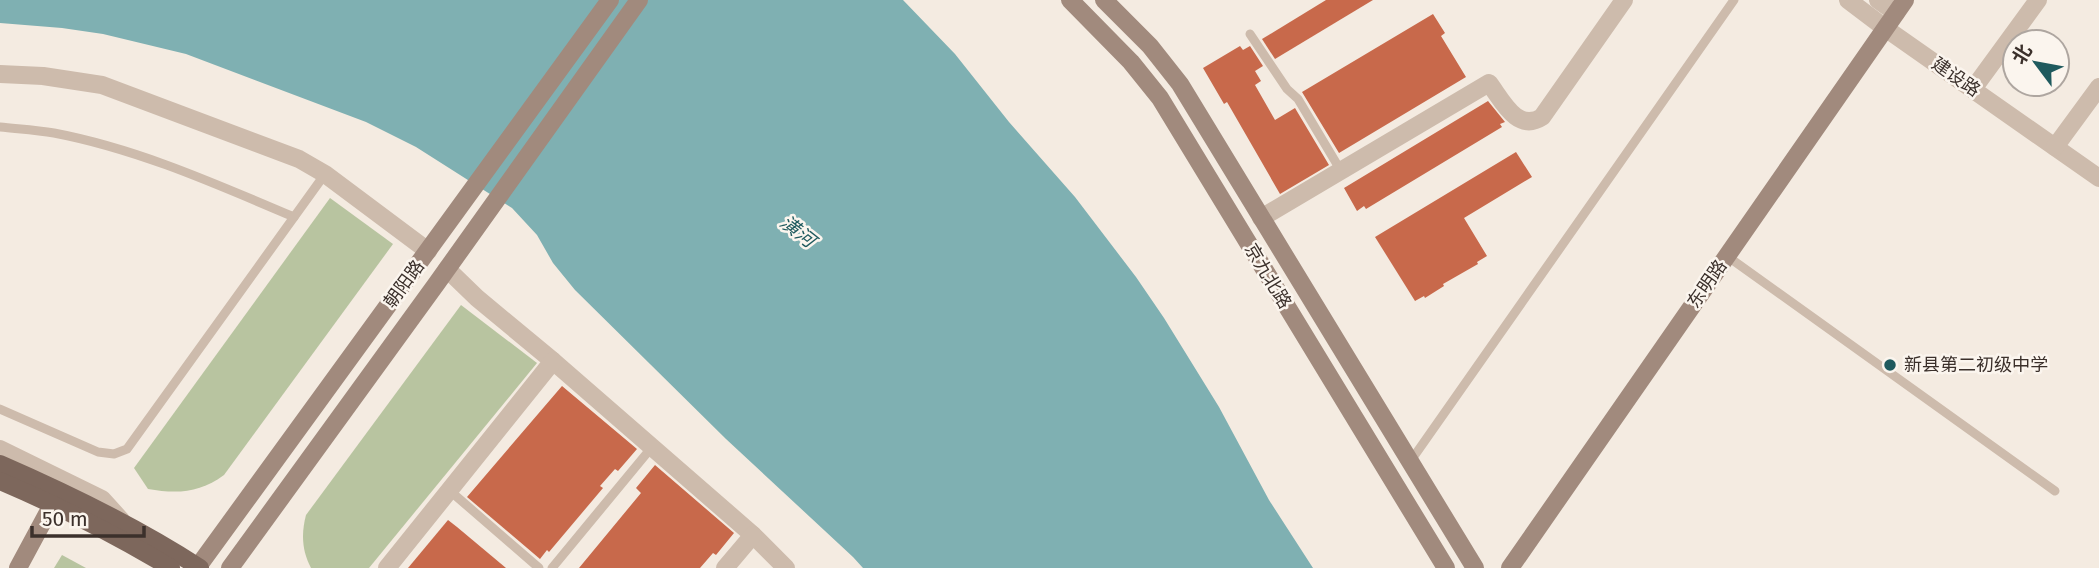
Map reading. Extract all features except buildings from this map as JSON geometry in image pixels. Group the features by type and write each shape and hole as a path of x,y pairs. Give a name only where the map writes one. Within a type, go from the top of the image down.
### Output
{"main road":[{"name":"朝阳路","path":"199,568 610,0"},
{"name":"朝阳路","path":"230,568 639,0"},
{"name":"京九北路","path":"1070,0 1131,62 1160,98 1446,568"},
{"name":"京九北路","path":"1104,0 1150,46 1180,84 1475,568"},
{"name":"东明路","path":"1510,568 1895,14"},
{"path":"0,464 59,489 199,568"},
{"path":"0,481 52,503 171,568"},
{"path":"18,568 52,503"}],"street":[{"path":"1261,218 1489,83 1514,116 1523,122 1534,122 1542,117 1624,0"},
{"name":"建设路","path":"1847,0 1895,14"},
{"name":"建设路","path":"1878,0 1973,89 2099,178"},
{"path":"1973,89 2038,0"},
{"path":"0,74 43,76 102,85 299,159 325,174 428,251"},
{"path":"2055,147 2099,87"},
{"path":"447,269 477,298 753,535 786,568"},
{"path":"387,568 553,361"},
{"path":"0,449 102,499 123,523"},
{"path":"725,568 753,535"}],"lane":[{"path":"1410,462 1734,0"},
{"path":"1250,34 1287,89 1298,99 1341,171"},
{"path":"0,127 61,135 138,155 294,217"},
{"path":"0,409 98,452 114,454 127,449 325,174"},
{"path":"1727,256 2055,491"},
{"path":"552,568 652,447"},
{"path":"449,490 539,568"}],"green space":[{"path":"330,198 393,244 224,475 188,491 148,489 134,468"},
{"path":"461,305 537,363 369,568 311,568 303,542 306,515"},
{"path":"62,555 86,568 54,568"}],"water":[{"name":"潢河","path":"0,0 903,0 955,54 1009,122 1075,197 1136,277 1219,407 1269,500 1313,568 863,568 726,439 575,290 553,263 537,235 512,208 416,147 366,122 186,54 103,34 0,23"}],"place":[{"name":"新县第二初级中学","path":"1890,365"}]}
